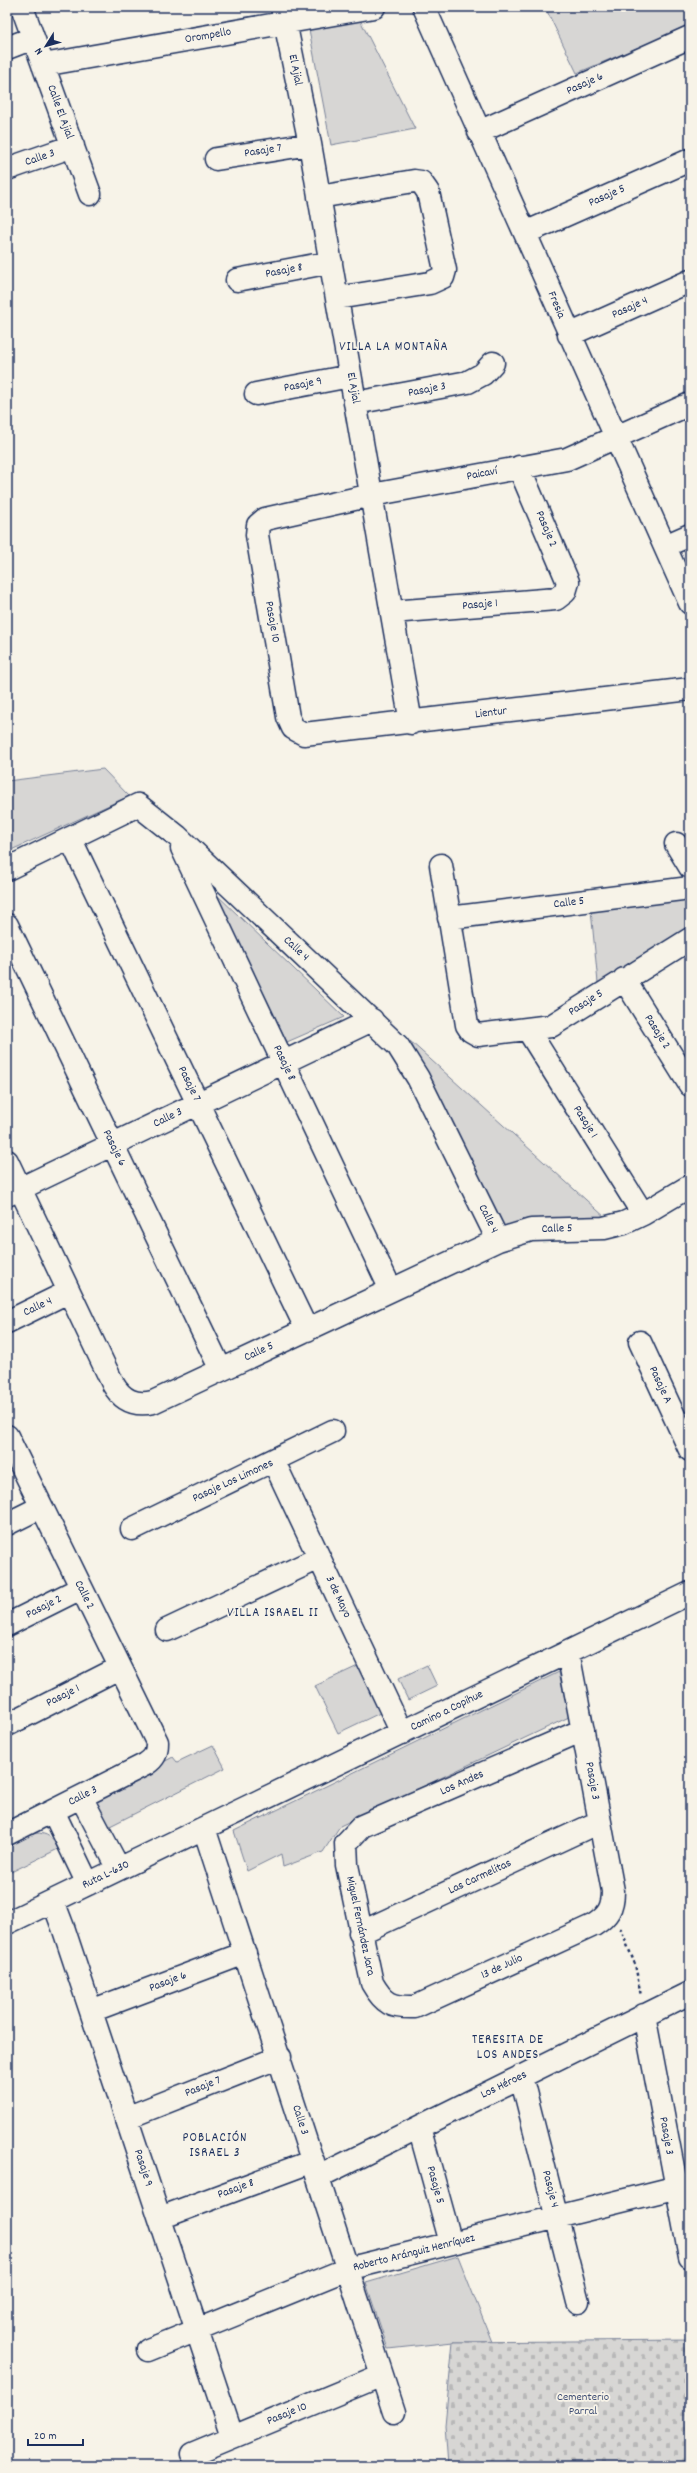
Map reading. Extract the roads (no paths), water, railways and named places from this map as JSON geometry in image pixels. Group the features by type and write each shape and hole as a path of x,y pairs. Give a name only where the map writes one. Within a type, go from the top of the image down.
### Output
{"street":[{"name":"Calle El Ajial","path":"22,7 90,194"},
{"name":"Orompello","path":"43,65 284,15 374,7"},
{"name":"Fresia","path":"424,7 569,335 690,603"},
{"name":"El Ajial","path":"284,15 310,144 411,723"},
{"name":"Pasaje 6","path":"479,132 690,37"},
{"path":"7,48 33,38"},
{"name":"Pasaje 7","path":"216,159 310,144"},
{"name":"Calle 3","path":"7,169 73,146"},
{"name":"Pasaje 5","path":"525,233 690,160"},
{"path":"319,197 414,181 421,182 428,192 445,270 442,277 430,283 337,298"},
{"name":"Pasaje 8","path":"237,280 331,262"},
{"name":"Pasaje 4","path":"569,335 690,281"},
{"name":"Pasaje 3","path":"355,403 468,382 476,379 493,363"},
{"name":"Pasaje 9","path":"256,394 350,376"},
{"name":"Paicaví","path":"265,519 372,495 567,459 690,404"},
{"name":"Pasaje 2","path":"519,467 568,582 565,592"},
{"name":"Pasaje 10","path":"265,519 258,525 257,535 288,716 293,728"},
{"path":"665,546 690,535"},
{"name":"Pasaje 1","path":"392,612 556,599 565,592"},
{"name":"Lientur","path":"293,728 304,734 411,723 690,689"},
{"name":"Calle 4","path":"7,868 138,805 177,836 398,1046 409,1062 498,1240"},
{"name":"Pasaje 8","path":"177,836 391,1290"},
{"name":"Pasaje 7","path":"70,838 307,1330"},
{"path":"676,844 690,867"},
{"path":"441,865 449,918"},
{"name":"Calle 5","path":"449,918 690,888"},
{"name":"Pasaje 5","path":"449,918 467,1025 471,1031 478,1035 551,1026 690,939"},
{"name":"Pasaje 6","path":"7,925 221,1370"},
{"name":"Pasaje 2","path":"624,979 690,1085"},
{"name":"Calle 3","path":"14,1192 372,1020"},
{"name":"Pasaje 1","path":"528,1030 643,1214"},
{"name":"Calle 5","path":"7,1161 14,1192 68,1292 113,1384 117,1391 129,1401 145,1404 153,1402 498,1240 514,1234 545,1229 604,1228 624,1223 688,1191"},
{"name":"Calle 4","path":"7,1322 68,1292"},
{"name":"Pasaje A","path":"640,1342 689,1444"},
{"name":"Pasaje Los Limones","path":"132,1529 274,1462 334,1431"},
{"name":"Calle 2","path":"7,1436 119,1668 157,1742 156,1754"},
{"name":"3 de Mayo","path":"274,1462 402,1733"},
{"path":"7,1524 41,1507"},
{"path":"167,1630 319,1558"},
{"name":"Pasaje 2","path":"7,1625 81,1588"},
{"name":"Camino a Copihue","path":"204,1828 690,1594"},
{"name":"Pasaje 3","path":"568,1652 613,1891 611,1910"},
{"name":"Pasaje 1","path":"7,1725 119,1668"},
{"name":"Los Andes","path":"346,1843 362,1826 583,1730"},
{"name":"Calle 3","path":"7,1834 146,1764 156,1754"},
{"path":"81,1797 119,1869"},
{"path":"53,1811 88,1884"},
{"name":"Las Carmelitas","path":"360,1933 599,1822"},
{"name":"Calle 3","path":"204,1828 280,2057 394,2412"},
{"name":"Ruta L-630","path":"7,1923 204,1828"},
{"name":"Miguel Fernández Jara","path":"346,1843 347,1865 360,1933 372,1983 379,1996 388,2003"},
{"name":"Pasaje 9","path":"53,1901 232,2436"},
{"name":"13 de Julio","path":"388,2003 399,2008 415,2007 594,1925 603,1919 611,1910"},
{"name":"Pasaje 6","path":"91,2012 245,1953"},
{"name":"Los Héroes","path":"316,2169 420,2127 690,1992"},
{"name":"Pasaje 3","path":"644,2015 683,2186 690,2257"},
{"name":"Pasaje 7","path":"126,2118 280,2057"},
{"name":"Pasaje 4","path":"521,2076 578,2302"},
{"name":"Pasaje 5","path":"420,2127 451,2244"},
{"name":"Pasaje 8","path":"160,2218 316,2169"},
{"name":"Roberto Aránguiz Henríquez","path":"148,2350 196,2329 347,2269 683,2186"},
{"name":"Pasaje 10","path":"192,2454 232,2436 382,2375"}],"district":[{"name":"VILLA LA MONTAÑA","path":"394,347"},
{"name":"VILLA ISRAEL II","path":"273,1613"},
{"name":"TERESITA DE LOS ANDES","path":"508,2048"},
{"name":"POBLACIÓN ISRAEL 3","path":"215,2146"}],"park label":[{"name":"Cementerio Parral","path":"583,2404"}]}
